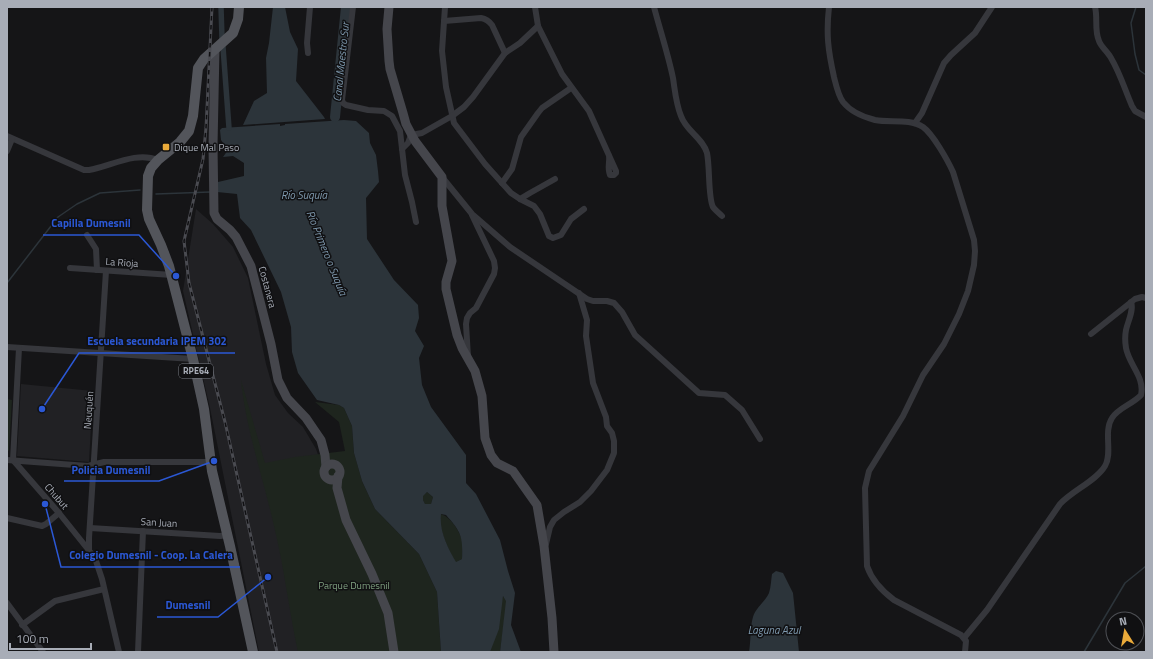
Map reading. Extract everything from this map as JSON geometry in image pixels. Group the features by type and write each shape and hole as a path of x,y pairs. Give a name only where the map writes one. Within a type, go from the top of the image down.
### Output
{"main road":[{"name":"RPE64","path":"239,7 235,29 229,37 204,59 198,68 193,116 189,131 180,142 158,160 151,168 148,176 147,200 148,219 161,245 172,275 193,359 204,409 210,462 228,535 253,652"}],"street":[{"path":"308,53 307,43 310,7"},
{"path":"353,7 342,100 346,105 368,110 384,111 392,116 400,131 404,175 416,222"},
{"path":"389,7 387,29 390,69 404,118 411,135 472,214 510,247 587,299 614,303 622,312 635,335 699,393 724,395 742,410 760,439"},
{"path":"445,7 442,51 446,87 454,123 511,193 534,206 540,214 549,236 553,238 561,234 571,219 584,209"},
{"path":"654,7 673,77 681,118 687,129 705,147 710,176 711,200 713,208 722,216"},
{"path":"829,7 827,34 828,53 837,87 844,103 854,112 875,120 915,123 927,130 954,172 974,240 974,265 968,291 959,314 944,344 922,375 903,416 869,471 865,488 867,566 872,578 886,594 894,600 964,638 966,645 965,652"},
{"path":"915,123 922,113 944,63 975,33 992,7"},
{"path":"1095,7 1097,13 1097,35 1099,43 1116,66 1135,111 1146,117"},
{"path":"535,8 538,26 562,74 588,111 609,155"},
{"path":"444,21 481,18 486,19 492,25 505,53"},
{"path":"411,135 422,133 452,116 473,97 505,53 520,43 538,26"},
{"name":"Costanera","path":"215,49 212,146 214,182 213,207 215,216 236,237 251,266 270,337 276,374 283,393 313,427 321,440 330,465 339,468 340,472 334,478"},
{"path":"502,183 512,169 522,137 538,113 542,108 571,88"},
{"path":"402,149 408,143 411,135"},
{"path":"7,151 9,138 84,170 89,170 121,160 143,157 150,157 158,160"},
{"path":"442,177 442,206 452,261 446,282 446,290 457,335 462,348 475,371 482,396 485,438 488,448 493,460 513,471 533,499 538,512 544,552 554,652"},
{"path":"520,199 555,179"},
{"path":"468,357 467,318 476,308 494,274 495,268 494,261 472,214"},
{"path":"88,235 96,249 97,270"},
{"name":"La Rioja","path":"70,268 172,275"},
{"name":"Neuquén","path":"89,550 106,271"},
{"path":"544,552 550,527 554,520 580,502 591,491 607,470 614,453 612,433 607,426 606,417 593,383 586,336 587,320 579,293"},
{"path":"1091,334 1131,302 1138,298 1146,298"},
{"path":"964,638 987,610 1060,504 1102,470 1106,465 1109,428 1112,418 1141,395 1141,379 1128,354 1126,343 1126,330 1132,308 1131,302"},
{"path":"7,347 193,359"},
{"path":"19,348 10,460 81,465 94,465 104,462 210,462"},
{"name":"Chubut","path":"10,460 59,513 97,562 119,652"},
{"name":"Costanera","path":"330,465 324,470 325,475 334,478"},
{"name":"Costanera","path":"334,478 346,520 372,574 388,613 394,652"},
{"path":"7,518 42,526 59,513"},
{"name":"San Juan","path":"90,528 220,536 228,535"},
{"path":"138,652 143,531"},
{"path":"22,625 55,601 104,589"},
{"path":"7,603 43,652"}],"shaded area":[{"path":"196,209 213,224 233,247 248,278 266,364 275,395 288,413 303,427 316,449 386,652 259,652 210,408 183,291"},
{"path":"21,384 93,391 89,462 17,456"}],"green space":[{"name":"Parque Dumesnil","path":"241,380 265,463 295,457 345,451 339,422 315,402 339,405 344,408 352,426 354,453 362,481 375,509 419,554 437,592 441,652 298,652 278,541 251,435 243,399"},
{"path":"7,399 12,400 9,450 7,453"},
{"path":"427,492 433,497 431,504 425,504 423,500 423,495"},
{"path":"440,514 444,515 454,524 463,542 462,559 455,563 442,533"},
{"path":"503,596 507,601 500,652 490,652"}],"water":[{"path":"273,7 285,7 290,32 298,49 296,81 325,119 243,125 254,101 267,93 266,58"},
{"name":"Río Suquía","path":"344,120 356,121 369,133 370,143 376,155 379,182 366,198 367,239 394,280 418,305 419,318 415,331 424,346 419,358 422,385 431,407 466,455 466,483 476,494 500,540 515,593 511,625 521,652 500,652 506,601 503,596 499,629 490,652 441,652 437,592 419,554 375,509 362,481 354,453 352,426 344,408 339,405 317,400 298,373 292,352 291,327 281,292 251,230 240,218 237,194 217,192 218,182 244,176 244,163 233,156 223,157 228,150 221,140 220,130 222,128 280,124 280,126 285,124","holes":["427,492 433,497 431,504 425,504 423,500 423,496","441,514 446,515 458,530 460,535 462,559 456,562 447,545 441,527"]},
{"name":"Laguna Azul","path":"776,571 783,573 793,593 799,652 749,652 753,617 756,610 769,593 772,574"}],"waterway":[{"path":"221,7 222,38"},
{"name":"Canal Maestro Sur","path":"335,117 346,7"},
{"path":"1136,7 1131,23 1135,54 1139,70 1146,75"},
{"path":"223,47 229,128"},
{"path":"7,283 58,217 77,204 100,193 140,190"},
{"path":"156,194 210,192"},
{"path":"1084,652 1125,583 1146,566"}],"railway":[{"path":"212,7 203,159 184,241 189,283 225,422 277,652"}],"place":[{"name":"Dique Mal Paso","path":"166,147"},
{"name":"Capilla Dumesnil","path":"176,276"},
{"name":"Escuela secundaria IPEM 302","path":"42,409"},
{"name":"Policia Dumesnil","path":"214,461"},
{"name":"Colegio Dumesnil - Coop. La Calera","path":"45,504"},
{"name":"Dumesnil","path":"268,577"}],"water label":[{"name":"Río Primero o Suquía","path":"327,253"}]}
